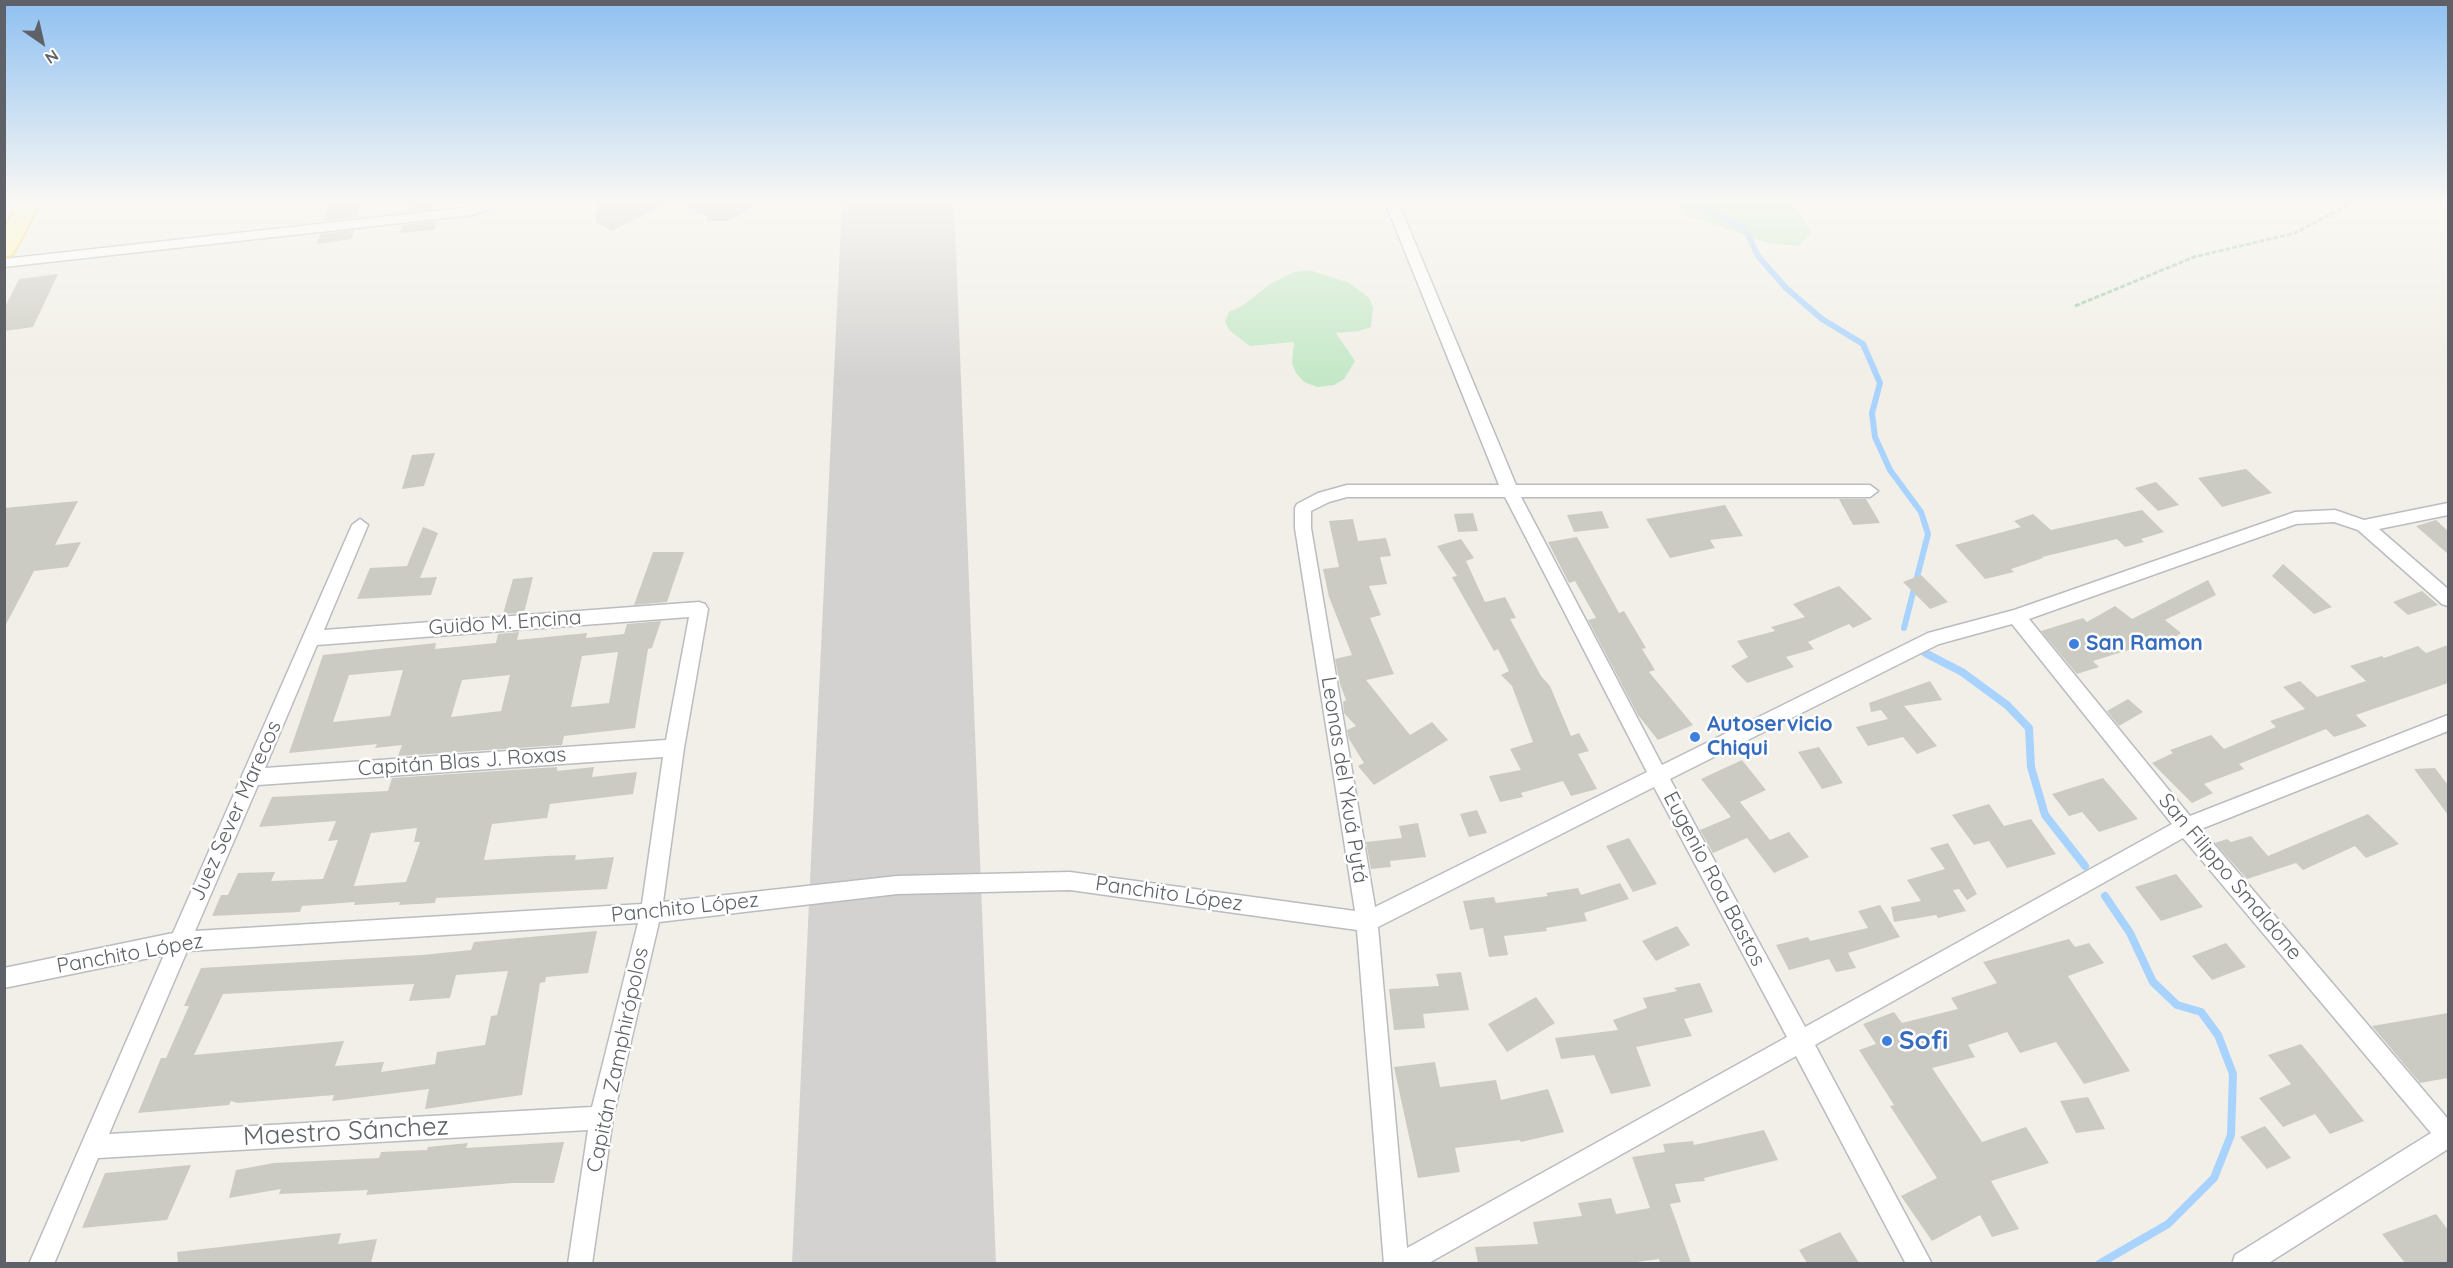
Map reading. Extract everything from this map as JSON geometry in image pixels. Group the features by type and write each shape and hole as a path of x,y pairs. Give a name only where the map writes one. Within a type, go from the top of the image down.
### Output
{"street":[{"path":"4,263 20,261"},
{"name":"Eugenio Roa Bastos","path":"1415,261 1511,493 1659,777 1920,1263"},
{"name":"Leonas del Ykuá Pytá","path":"1396,1263 1367,922 1303,528 1303,508 1324,497 1347,491 1511,493"},
{"path":"1511,493 1870,491"},
{"path":"2364,526 2448,509"},
{"path":"1367,922 1934,638 2016,616 2295,518 2335,516 2364,526 2448,599"},
{"name":"Juez Sever Marecos","path":"41,1263 360,525"},
{"name":"Guido M. Encina","path":"310,638 699,609"},
{"name":"Capitán Zamphirópolos","path":"580,1263 601,1118 651,913 674,748 699,609"},
{"name":"San Filippo Smaldone","path":"2016,616 2186,826 2448,1136"},
{"path":"1402,1263 2186,826 2448,723"},
{"name":"Capitán Blas J. Roxas","path":"251,777 674,748"},
{"name":"Panchito López","path":"4,978 179,942 651,913 897,885 1070,880 1367,922"},
{"name":"Maestro Sánchez","path":"91,1147 601,1118"},
{"path":"2244,1263 2448,1136"}],"path":[{"path":"2075,306 2184,261"}],"green space":[{"path":"1309,270 1350,283 1369,298 1373,307 1371,327 1359,331 1336,333 1355,361 1344,379 1334,385 1318,387 1304,382 1296,373 1292,363 1294,342 1250,346 1230,331 1225,322 1229,312 1242,306 1270,284 1294,272"}],"building":[{"path":"58,274 33,327 4,331 4,309 19,279"},
{"path":"435,453 424,486 402,489 412,455"},
{"path":"2246,469 2272,493 2222,507 2198,478"},
{"path":"2156,482 2179,505 2158,511 2135,488"},
{"path":"1839,499 1866,499 1880,523 1853,525"},
{"path":"78,501 55,545 81,542 68,567 34,571 4,628 4,508"},
{"path":"1725,505 1743,536 1710,540 1715,548 1670,558 1646,519"},
{"path":"2142,510 2164,532 2141,539 2144,542 2125,547 2117,539 2042,557 2011,569 2014,572 1985,579 1955,545 2021,527 2014,521 2033,514 2051,530"},
{"path":"1602,511 1609,528 1574,532 1567,515"},
{"path":"1473,513 1478,531 1458,532 1454,514"},
{"path":"1353,519 1358,541 1386,538 1391,556 1380,557 1387,584 1369,586 1381,615 1370,618 1394,674 1366,680 1410,735 1432,722 1448,740 1374,785 1358,766 1364,763 1349,739 1347,730 1356,726 1344,713 1343,702 1346,700 1335,659 1352,655 1329,597 1323,569 1339,567 1329,521"},
{"path":"2436,520 2448,531 2448,554 2416,526"},
{"path":"423,527 438,533 420,578 437,577 431,595 357,599 370,568 407,566"},
{"path":"1577,537 1619,613 1624,611 1646,648 1642,649 1655,670 1649,672 1693,725 1658,740 1638,715 1588,620 1596,618 1575,581 1569,583 1548,542"},
{"path":"1461,539 1474,558 1466,561 1485,602 1505,597 1516,618 1510,619 1541,676 1550,686 1571,736 1579,733 1589,751 1578,754 1597,789 1571,796 1563,781 1521,793 1523,797 1500,802 1489,776 1521,770 1510,749 1533,742 1512,686 1501,675 1509,671 1498,649 1494,651 1452,577 1457,576 1437,546"},
{"path":"653,552 684,552 667,602 634,605"},
{"path":"2283,564 2332,607 2314,614 2272,576"},
{"path":"1921,575 1948,602 1930,609 1903,582"},
{"path":"533,577 524,613 503,614 513,579"},
{"path":"2208,580 2216,595 2165,620 2181,633 2150,653 2141,646 2093,661 2099,667 2077,674 2041,631 2083,618 2087,622 2115,606 2132,619"},
{"path":"1839,586 1872,619 1853,628 1849,624 1808,642 1814,649 1786,657 1794,667 1747,683 1731,666 1748,657 1737,641 1775,631 1771,627 1805,617 1793,604"},
{"path":"2422,591 2438,605 2408,615 2393,602"},
{"path":"661,621 652,648 648,649 635,728 564,736 562,745 398,756 402,745 375,748 377,744 289,753 323,655 436,643 435,649 496,643 498,634 519,632 517,640 587,633 586,638 624,634 627,624","holes":["618,652 609,703 571,707 582,656","403,670 390,716 333,722 349,675","510,675 501,711 451,717 462,680"]},
{"path":"2448,645 2448,683 2356,715 2367,726 2334,737 2326,729 2239,764 2244,769 2204,784 2213,793 2192,803 2152,763 2173,753 2170,750 2211,735 2224,749 2276,727 2270,721 2305,709 2283,687 2300,681 2317,697 2366,681 2350,666 2382,656 2384,658 2418,646 2426,653"},
{"path":"1930,681 1942,700 1904,706 1937,746 1917,754 1903,737 1868,746 1856,727 1888,719 1881,710 1871,712 1869,703"},
{"path":"2128,699 2143,712 2119,726 2107,711"},
{"path":"1819,747 1843,783 1822,789 1798,752"},
{"path":"1742,760 1766,790 1740,802 1770,840 1789,832 1809,857 1774,873 1747,838 1713,853 1700,830 1731,817 1701,779"},
{"path":"557,767 557,771 594,767 592,777 637,772 633,794 550,804 547,818 492,824 484,860 576,855 575,860 614,857 607,889 436,898 435,903 399,905 400,902 354,905 355,902 302,906 300,912 212,916 221,895 228,895 238,873 275,872 271,881 323,879 338,840 328,841 336,821 259,827 272,797 388,791 392,778","holes":["417,828 414,842 420,842 406,882 354,886 371,833"]},
{"path":"2435,768 2448,785 2448,815 2414,769"},
{"path":"2103,778 2138,819 2099,832 2082,812 2069,816 2052,794"},
{"path":"1989,804 2004,826 2031,819 2056,854 2007,868 1989,841 1974,845 1952,815"},
{"path":"1477,810 1487,833 1469,837 1460,814"},
{"path":"2368,814 2399,844 2366,858 2355,846 2303,870 2296,863 2247,879 2215,843 2227,839 2231,842 2251,836 2268,856"},
{"path":"1418,823 1426,857 1390,861 1391,867 1371,869 1366,842 1402,838 1399,826"},
{"path":"1629,838 1657,884 1633,892 1606,846"},
{"path":"1948,843 1977,894 1967,900 1959,889 1953,890 1966,911 1938,918 1936,915 1894,922 1891,907 1921,901 1907,880 1945,869 1930,848"},
{"path":"2176,874 2203,907 2161,921 2135,887"},
{"path":"1620,883 1629,899 1584,913 1587,921 1546,928 1547,931 1504,936 1508,955 1489,957 1483,928 1470,930 1463,901 1494,897 1496,903 1548,896 1546,893 1578,888 1581,895"},
{"path":"1880,905 1900,937 1848,953 1856,968 1836,972 1829,959 1789,970 1776,945 1808,937 1810,941 1868,928 1858,911"},
{"path":"1677,926 1690,945 1656,961 1642,941"},
{"path":"597,931 588,973 546,977 545,982 540,983 522,1095 425,1109 429,1089 332,1101 334,1095 238,1103 231,1101 229,1105 138,1113 161,1058 166,1058 189,1006 184,1006 201,968 422,955 471,950 474,942","holes":["508,971 497,1015 491,1016 485,1045 437,1052 435,1064 381,1072 384,1062 335,1066 344,1041 194,1055 223,994 414,984 409,1001 450,998 456,975"]},
{"path":"2069,939 2075,947 2089,943 2104,963 2068,976 2130,1071 2084,1084 2056,1042 2020,1053 2007,1032 1968,1045 1975,1057 1932,1068 1982,1142 2026,1127 2049,1163 1991,1181 2019,1229 1992,1237 1980,1215 1932,1241 1901,1196 1937,1178 1890,1106 1894,1105 1859,1050 1876,1044 1863,1024 1894,1012 1902,1023 1958,1009 1951,998 1997,983 1983,962"},
{"path":"2226,943 2246,967 2212,980 2192,956"},
{"path":"1461,972 1469,1010 1423,1014 1425,1028 1394,1030 1389,989 1439,986 1436,974"},
{"path":"1700,983 1713,1012 1684,1019 1692,1036 1636,1047 1651,1086 1611,1094 1594,1055 1561,1059 1555,1038 1618,1030 1613,1020 1647,1008 1643,998 1677,991 1674,988"},
{"path":"1536,997 1555,1023 1507,1052 1488,1024"},
{"path":"2448,1013 2448,1078 2420,1083 2372,1026"},
{"path":"2301,1044 2364,1121 2330,1134 2315,1114 2283,1127 2259,1098 2291,1084 2268,1055"},
{"path":"1435,1062 1440,1087 1496,1080 1501,1100 1548,1089 1564,1132 1521,1142 1520,1140 1455,1148 1460,1172 1418,1178 1394,1067"},
{"path":"2088,1097 2105,1129 2076,1133 2060,1101"},
{"path":"2265,1126 2291,1158 2267,1169 2240,1137"},
{"path":"1764,1130 1778,1160 1704,1178 1705,1181 1675,1184 1681,1202 1670,1204 1691,1263 1660,1263 1659,1259 1629,1263 1478,1263 1475,1247 1538,1244 1533,1222 1582,1216 1578,1203 1611,1198 1616,1214 1650,1208 1632,1157 1665,1152 1663,1144 1693,1141 1694,1145"},
{"path":"564,1142 554,1183 513,1183 366,1195 368,1190 279,1194 281,1189 229,1198 236,1170 274,1163 379,1158 381,1152 427,1150 428,1147 468,1143 466,1148"},
{"path":"191,1165 167,1220 82,1228 105,1173"},
{"path":"2436,1214 2448,1230 2448,1263 2405,1263 2382,1234"},
{"path":"1840,1232 1859,1263 1807,1263 1799,1250"},
{"path":"341,1233 338,1244 377,1239 371,1263 178,1263 177,1252"}],"waterway":[{"path":"1763,261 1786,288 1822,319 1863,344 1880,383 1872,413 1875,437 1890,470 1921,512 1928,534 1904,628"},
{"path":"1924,653 1930,656"},
{"path":"1927,654 1962,672 2007,705 2029,728 2031,767 2045,815 2085,866"},
{"path":"2099,1264 2168,1224 2214,1178 2231,1135 2233,1074 2218,1035 2201,1012 2177,1005 2153,982 2130,933 2105,896"}],"runway":[{"path":"894,1264 898,261"}],"place":[{"name":"San Ramon","path":"2074,644"},
{"name":"Autoservicio Chiqui","path":"1695,737"},
{"name":"Sofi","path":"1887,1041"}]}
